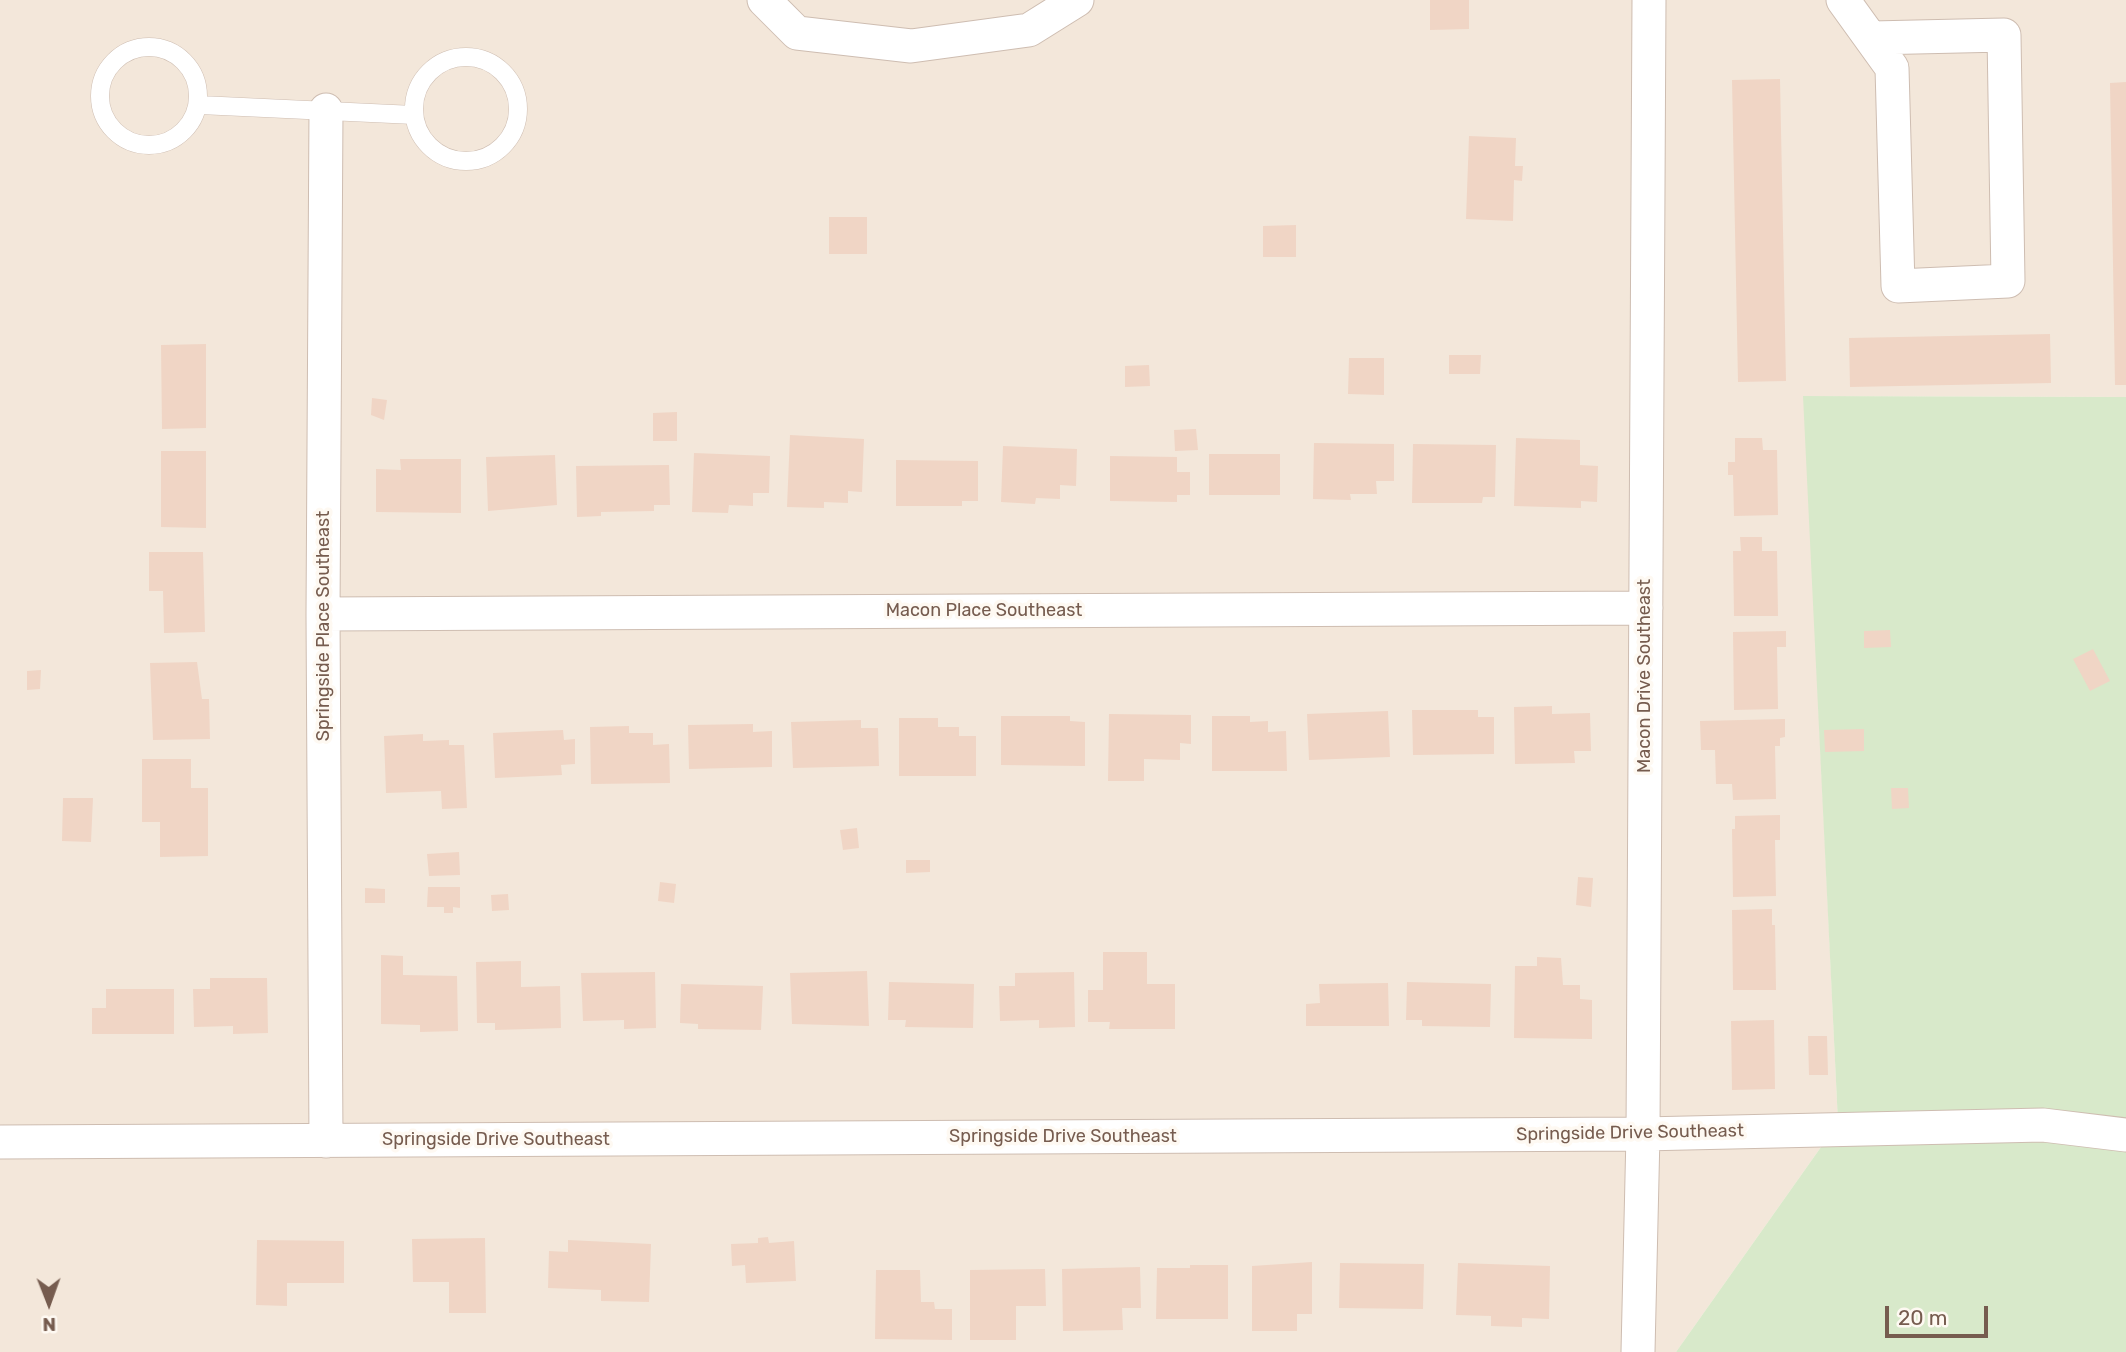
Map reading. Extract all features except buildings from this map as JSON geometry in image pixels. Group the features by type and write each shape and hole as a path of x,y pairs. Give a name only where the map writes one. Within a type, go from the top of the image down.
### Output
{"street":[{"path":"764,0 797,33 911,46 1029,30 1077,0"},
{"name":"Macon Drive Southeast","path":"1638,1352 1643,1134 1650,0"},
{"path":"1843,0 1892,68 1898,286 2008,281 2004,36 1872,38"},
{"name":"Springside Place Southeast","path":"326,110 323,614 326,1141"},
{"name":"Macon Place Southeast","path":"323,614 1646,608"},
{"name":"Springside Drive Southeast","path":"0,1142 1643,1134 2043,1125 2126,1135"}],"lane":[{"path":"151,47 167,50 182,59 192,72 200,105 182,133 154,145 138,145 111,128 103,115 100,84 107,69 119,56 134,49 151,47"},
{"path":"465,56 498,66 517,94 519,111 515,128 507,143 494,154 478,160 460,161 443,156 428,146 418,132 414,115 415,97 421,81 434,67 448,59 465,56"},
{"path":"200,105 414,115"}],"shaded area":[{"path":"0,0 2126,0 2126,397 1804,396 1838,1123 1676,1352 0,1352"}],"green space":[{"path":"1803,396 2126,397 2126,1352 1676,1352 1838,1123"}]}
